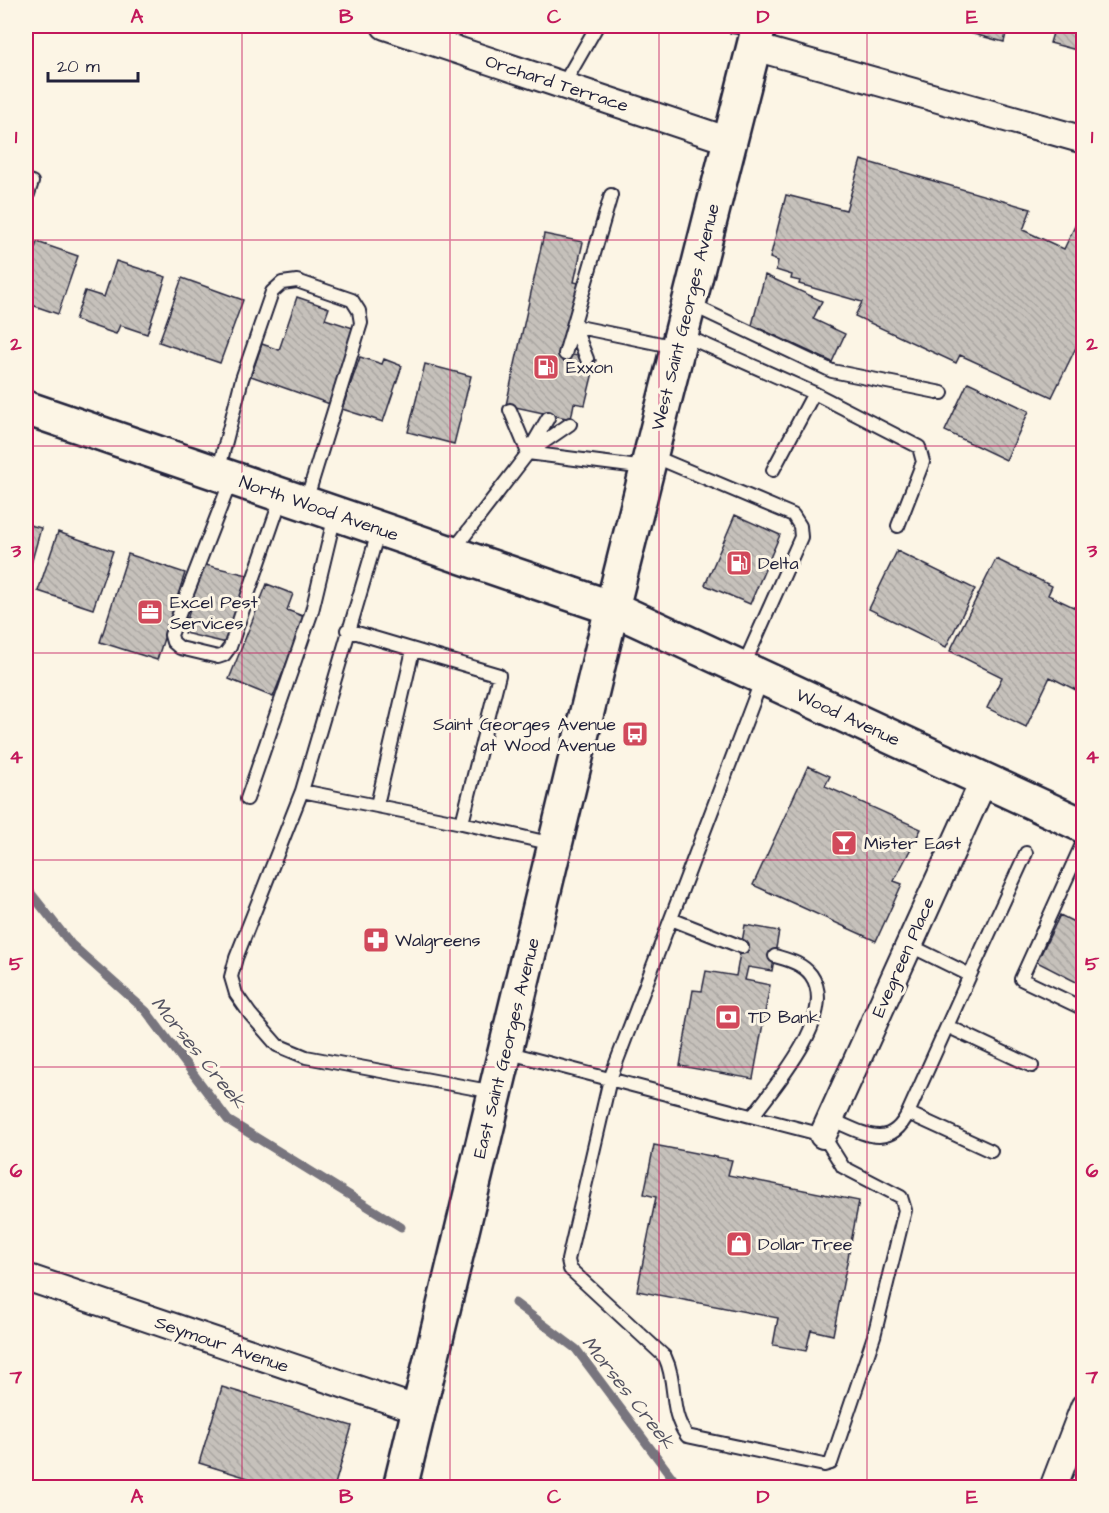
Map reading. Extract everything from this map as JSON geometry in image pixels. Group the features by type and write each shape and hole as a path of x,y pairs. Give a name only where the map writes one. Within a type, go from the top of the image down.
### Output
{"main road":[{"name":"West Saint Georges Avenue","path":"612,608 730,141 751,32"},
{"name":"North Wood Avenue","path":"26,408 612,608"},
{"name":"Wood Avenue","path":"612,608 1083,826"},
{"name":"East Saint Georges Avenue","path":"400,1488 612,608"}],"street":[{"name":"Orchard Terrace","path":"385,26 730,141"},
{"path":"751,32 1083,140"},
{"name":"Evegreen Place","path":"827,1126 984,780"},
{"name":"Seymour Avenue","path":"26,1277 419,1410"},
{"path":"1053,1488 1083,1407"}],"lane":[{"path":"563,85 597,26"},
{"path":"26,180 32,182 26,200"},
{"path":"565,354 611,195"},
{"path":"297,281 352,300 359,311 361,323 358,338 294,499 230,647 218,657 180,648 173,642 171,635 225,476 242,379 272,292 282,283 297,281"},
{"path":"572,327 682,328 832,371 942,393"},
{"path":"572,327 587,359"},
{"path":"682,328 919,447 923,462 898,526"},
{"path":"773,470 814,393"},
{"path":"510,410 528,453"},
{"path":"451,553 528,453 548,418"},
{"path":"528,453 570,424"},
{"path":"528,453 649,462 793,515 800,525 801,537 670,919 610,1079 568,1260 570,1269 665,1357 670,1367 675,1418 687,1436 824,1466 835,1458 874,1336 904,1204 901,1197 843,1167 827,1126"},
{"path":"248,799 312,611 336,514"},
{"path":"379,528 347,630 302,791 236,958 231,977 236,994 277,1045 306,1057 495,1093"},
{"path":"347,630 500,675 462,823"},
{"path":"377,805 413,650"},
{"path":"302,791 462,823 555,845"},
{"path":"1083,840 1021,979 1083,1008"},
{"path":"505,1052 753,1116 827,1126 874,1137 884,1137 894,1132 908,1113 1026,853"},
{"path":"670,919 742,947"},
{"path":"909,945 970,975"},
{"path":"753,1116 810,1033 817,1010 817,987 810,974 799,964 775,956"},
{"path":"947,1026 1032,1066"},
{"path":"908,1113 991,1151"}],"building":[{"path":"954,26 1008,26 1004,42 954,29"},
{"path":"1055,26 1084,26 1084,52 1050,43"},
{"path":"861,160 1031,209 1023,230 1064,249 1084,207 1084,311 1081,316 1084,331 1052,397 960,355 956,363 855,316 862,302 799,284 800,281 791,279 792,275 776,270 778,261 770,258 786,195 846,210"},
{"path":"544,234 583,242 574,282 583,284 568,354 596,360 585,405 574,403 571,419 506,405"},
{"path":"37,242 78,256 58,314 26,303 26,276"},
{"path":"116,261 166,277 147,334 120,325 116,334 75,320 85,291 104,297"},
{"path":"765,275 822,301 813,319 845,334 832,362 752,325"},
{"path":"182,278 243,300 220,363 159,342"},
{"path":"297,297 329,308 325,319 356,329 330,404 251,376 262,344 279,350"},
{"path":"360,357 382,364 384,359 402,366 383,422 342,409"},
{"path":"425,364 471,376 454,444 408,432"},
{"path":"968,382 1029,411 1006,460 945,431"},
{"path":"735,515 780,535 750,604 705,585"},
{"path":"26,524 41,528 26,582"},
{"path":"58,532 113,551 93,609 38,591"},
{"path":"897,551 975,589 946,647 869,609"},
{"path":"128,554 185,573 157,660 100,642"},
{"path":"996,559 1052,586 1048,595 1084,612 1084,694 1050,677 1026,727 987,708 1002,677 950,651"},
{"path":"201,564 248,575 231,644 184,633"},
{"path":"267,584 293,594 287,610 305,617 273,697 229,679"},
{"name":"Mister East","path":"808,766 830,776 825,786 921,829 894,881 902,884 876,941 753,885"},
{"path":"1060,915 1084,927 1084,986 1037,962"},
{"path":"745,925 779,931 772,971 748,967 745,980 770,985 753,1079 680,1066 693,990 702,991 706,971 736,976"},
{"path":"654,1145 732,1160 728,1175 859,1201 833,1335 811,1330 806,1351 773,1345 778,1318 637,1291 656,1197 644,1194"},
{"path":"222,1387 352,1426 334,1488 245,1488 248,1478 199,1463"}],"waterway":[{"name":"Morses Creek","path":"26,887 71,944 146,1011 228,1120 401,1227"},
{"name":"Morses Creek","path":"515,1303 576,1349 680,1488"}],"place":[{"name":"Exxon","path":"546,367"},
{"name":"Delta","path":"739,563"},
{"name":"Excel Pest Services","path":"150,612"},
{"name":"Saint Georges Avenue at Wood Avenue","path":"635,734"},
{"name":"Mister East","path":"844,843"},
{"name":"Walgreens","path":"376,940"},
{"name":"TD Bank","path":"728,1017"},
{"name":"Dollar Tree","path":"739,1244"}]}
